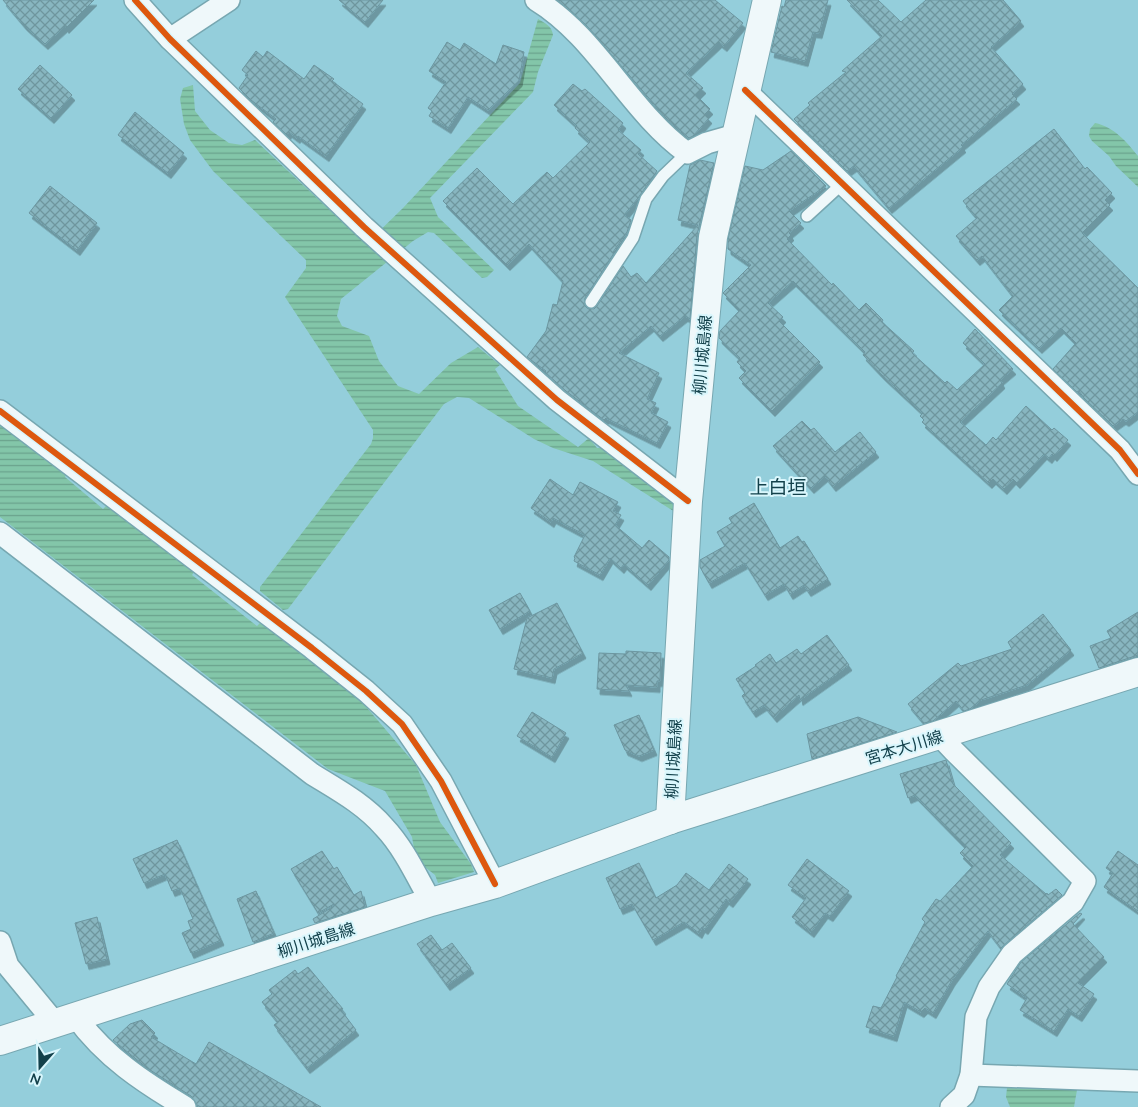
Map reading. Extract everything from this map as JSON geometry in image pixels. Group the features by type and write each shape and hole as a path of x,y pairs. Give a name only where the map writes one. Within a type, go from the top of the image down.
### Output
{"main road":[{"name":"柳川城島線","path":"0,1041 491,884 670,820 688,501 713,237 767,0"},
{"name":"宮本大川線","path":"670,820 1138,672"}],"street":[{"path":"135,0 170,39 364,227 556,400 688,501"},
{"path":"170,39 229,0"},
{"path":"536,0 566,24 601,60 647,118 675,145 687,153 707,143 735,135"},
{"path":"745,90 1120,450 1138,474"},
{"path":"0,411 312,648 366,691 402,724 441,781 491,884"},
{"path":"0,533 312,774 361,806 384,827 396,843 431,902"},
{"path":"940,736 1085,881 1073,902 1012,954 989,988 976,1017 972,1075 964,1095 951,1107"},
{"path":"0,942 8,966 65,1020 89,1036 109,1056 138,1078 185,1107"},
{"path":"972,1075 1138,1081"}],"lane":[{"path":"590,302 633,238 646,199 664,176 687,153"},
{"path":"807,216 843,183"}],"shaded area":[{"path":"538,19 550,27 553,35 538,72 533,92 430,198 438,217 494,270 487,277 482,278 434,233 428,232 413,241 341,299 337,316 342,326 369,336 379,361 398,386 419,394 451,363 478,347 500,365 495,369 518,406 578,447 589,438 597,448 604,448 678,506 675,512 593,461 553,448 534,439 469,398 457,397 444,404 288,609 283,610 260,591 260,587 371,444 373,430 285,297 306,268 306,260 213,171 190,140 184,124 180,99 183,88 193,85 195,111 210,130 229,143 242,145 255,140 366,244 403,208 520,83"},
{"path":"1095,123 1114,131 1138,156 1138,187 1092,141 1089,136 1090,129"},
{"path":"0,422 67,473 65,477 103,509 108,504 195,571 192,575 257,626 260,623 356,695 416,765 440,822 471,864 474,872 438,883 435,875 416,860 412,837 385,791 328,769 0,517"},
{"path":"1007,1088 1077,1090 1074,1107 1010,1107 1006,1097"}],"building":[{"path":"3,0 94,0 66,28 65,26 45,44 24,25"},
{"path":"339,0 383,0 365,22"},
{"path":"557,0 715,0 743,23 724,46 719,42 686,73 703,88 696,95 710,109 705,114 709,118 689,138 666,118 586,25"},
{"path":"786,0 828,0 819,33 813,32 805,61 771,52 782,6 784,7"},
{"path":"847,0 878,0 901,22 926,0 1003,0 1021,21 991,47 1023,84 1012,94 1017,99 961,145 963,147 889,208 854,166 847,171 794,119 810,105 808,103 846,72 842,71 882,36"},
{"path":"447,42 460,50 464,43 496,64 503,45 524,52 519,81 488,110 468,97 448,128 429,116 432,111 428,108 446,82 429,71"},
{"path":"256,51 263,57 267,51 304,79 314,65 334,79 332,81 363,104 326,156 298,136 297,138 289,132 287,135 273,122 276,119 239,88 248,75 242,70"},
{"path":"40,65 72,95 51,118 18,89"},
{"path":"573,84 582,91 585,89 623,123 618,130 641,150 638,154 657,171 624,215 631,220 627,232 585,298 584,305 587,308 594,309 597,306 623,266 631,277 637,273 646,283 698,225 678,220 690,165 700,160 714,163 697,235 690,319 685,316 660,336 651,326 619,353 659,373 647,399 656,403 651,413 668,422 657,443 606,418 604,420 566,391 546,371 527,357 546,331 553,304 557,305 563,281 529,244 507,265 443,201 477,168 513,204 547,172 553,178 590,142 575,128 577,126 554,105"},
{"path":"135,112 184,153 168,173 118,135"},
{"path":"1054,129 1085,169 1087,167 1112,193 1105,200 1110,205 1082,233 1138,288 1138,412 1126,421 1123,419 1113,426 1079,391 1077,392 1053,369 1076,343 1061,328 1039,348 999,310 1013,296 982,256 977,260 956,236 977,218 963,201"},
{"path":"791,151 826,186 789,211 801,223 789,233 791,235 787,239 859,310 866,303 883,320 882,322 914,351 912,353 945,383 947,381 957,390 985,364 963,343 975,329 1013,369 1000,380 1002,383 960,422 986,445 993,437 996,440 1026,406 1052,430 1054,428 1068,440 1054,456 1052,454 1049,458 1044,454 1017,483 1013,479 1004,489 993,479 989,483 922,422 924,420 920,416 923,413 882,375 863,355 865,352 793,281 768,303 783,317 779,321 820,362 772,411 739,378 746,371 737,362 740,358 719,338 720,331 740,310 723,293 751,265 728,249 728,239 745,166 763,170"},
{"path":"50,186 97,223 77,250 29,213"},
{"path":"802,421 811,430 814,428 835,452 860,432 876,452 833,486 825,476 811,488 773,446"},
{"path":"550,479 573,495 580,482 618,502 613,511 621,515 615,525 642,548 649,540 669,557 669,560 648,585 624,564 621,568 610,558 600,575 574,561 574,557 585,535 553,518 551,522 531,508"},
{"path":"754,503 780,548 798,536 802,542 804,541 828,579 808,591 804,585 790,594 784,584 765,595 745,563 709,583 700,567 700,560 725,546 717,532 732,523 729,518"},
{"path":"520,593 530,611 500,629 489,610"},
{"path":"557,603 583,653 554,669 552,678 514,669 527,618"},
{"path":"1138,612 1138,655 1099,668 1090,646 1111,638 1107,631"},
{"path":"1043,614 1071,650 1027,685 981,700 970,709 964,711 956,701 933,721 924,723 908,704 958,663 961,666 1012,649 1008,642"},
{"path":"827,635 849,665 800,700 799,695 774,717 764,705 753,712 742,696 745,693 736,679 770,654 776,663 797,649 801,654"},
{"path":"626,651 661,653 660,681 657,681 657,687 626,685 629,691 597,689 599,653 626,654"},
{"path":"532,712 566,733 552,757 517,736"},
{"path":"639,715 654,750 639,756 625,750 614,725"},
{"path":"858,717 897,732 812,759 807,734"},
{"path":"946,760 953,784 1011,843 1000,855 1046,894 1048,895 1056,889 1062,895 1001,948 988,931 952,980 933,1013 925,1008 921,1012 904,1002 894,1036 866,1027 873,1006 881,1008 925,922 922,919 936,899 940,901 973,866 960,853 966,847 915,795 908,798 900,774"},
{"path":"177,840 221,940 191,953 182,933 191,929 188,921 193,919 180,888 172,891 165,874 144,883 133,859"},
{"path":"322,851 334,869 337,867 354,895 361,891 365,907 315,923 313,919 334,906 334,904 318,913 291,869"},
{"path":"1118,851 1138,865 1138,911 1104,887 1113,873 1106,868"},
{"path":"807,859 849,891 830,916 825,913 811,932 792,917 806,898 788,885"},
{"path":"639,863 656,898 677,885 686,873 709,890 729,864 748,879 730,902 726,899 705,929 702,927 699,933 684,922 653,940 632,904 620,909 606,878"},
{"path":"256,891 274,933 253,942 237,899"},
{"path":"1080,913 1082,914 1073,924 1104,957 1078,983 1094,994 1079,1016 1068,1009 1054,1031 1020,1010 1027,998 1007,984 1021,962"},
{"path":"97,917 107,959 86,964 75,923"},
{"path":"431,935 442,950 452,943 471,968 447,985 417,944"},
{"path":"308,967 343,1009 341,1010 356,1030 307,1068 274,1025 278,1022 262,1002 272,994 269,990 295,970 298,974"},
{"path":"142,1020 155,1033 151,1037 196,1064 209,1042 321,1107 201,1107 197,1105 191,1096 147,1068 113,1040 130,1024"}],"cycle path":[{"path":"135,0 170,39 364,227 557,400 688,501"},
{"path":"745,90 1120,450 1138,474"},
{"path":"0,411 312,648 366,691 402,724 441,781 495,884"}],"district":[{"name":"上白垣","path":"778,487"}]}
